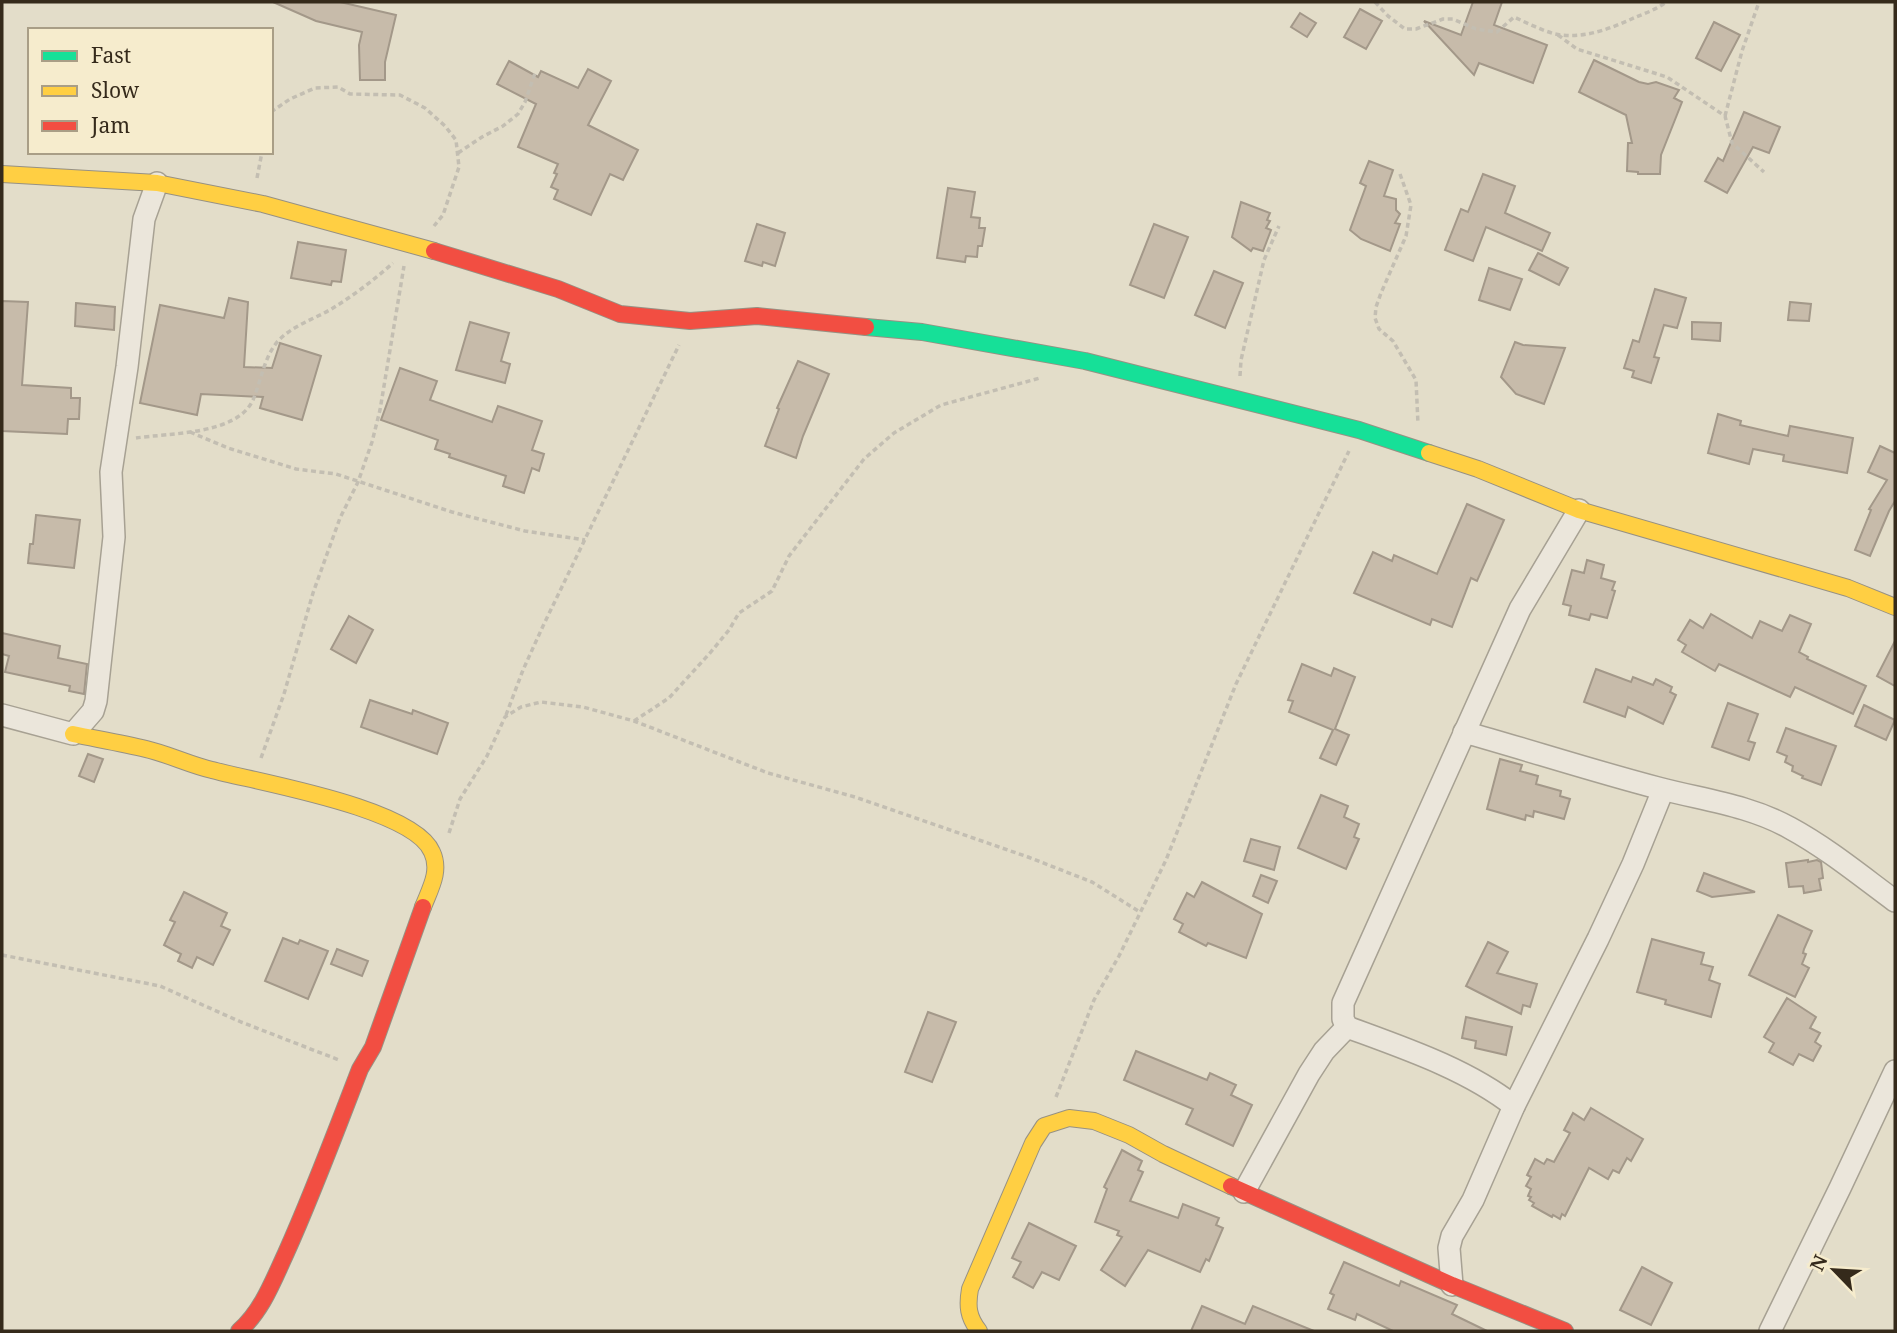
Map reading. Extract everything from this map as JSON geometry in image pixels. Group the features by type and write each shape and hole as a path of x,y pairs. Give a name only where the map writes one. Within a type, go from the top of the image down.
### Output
{"street":[{"path":"2,174 157,183 262,204 411,249 558,289 620,314 690,321 757,316 922,332 1085,361 1359,430 1478,469 1579,510 1848,588 1895,607"},
{"path":"73,734 93,711 96,701 114,537 111,472 127,367 144,219 157,183"},
{"path":"1514,1106 1494,1090 1463,1073 1347,1027 1343,1018 1343,1003 1520,609 1579,510"},
{"path":"2,715 73,734 147,749 210,770 329,797 393,821 416,833 432,850 437,872 373,1048 360,1069 304,1216 268,1291 246,1326 239,1331"},
{"path":"1464,732 1593,771 1758,813 1790,828 1895,901"},
{"path":"1452,1285 1449,1248 1452,1236 1474,1200 1514,1106 1598,939 1663,790"},
{"path":"1244,1192 1310,1073 1324,1051 1347,1027"},
{"path":"1770,1331 1895,1071"},
{"path":"979,1331 967,1310 970,1289 1033,1143 1044,1126 1069,1118 1094,1121 1129,1135 1244,1192 1452,1285 1565,1331"}],"path":[{"path":"1375,2 1405,29 1416,29 1443,19 1453,19 1476,29 1497,32 1514,17 1557,34 1577,49 1667,77 1726,116"},
{"path":"1557,34 1594,33 1628,21 1666,2"},
{"path":"1759,2 1742,51 1726,116 1732,143 1764,172"},
{"path":"458,153 518,114 535,73"},
{"path":"116,441 205,429 231,422 252,402 270,353 279,340 296,326 332,309 364,286 411,249 443,215 459,167 456,140 425,108 400,95 350,94 338,87 315,88 290,99 273,111"},
{"path":"1400,174 1411,205 1406,236 1381,293 1375,318 1379,329 1392,341 1416,380 1420,450"},
{"path":"1246,402 1240,373 1241,360 1264,260 1279,226"},
{"path":"254,780 284,694 313,593 340,518 358,482 380,410 411,249"},
{"path":"449,835 460,799 488,756 523,670 690,321"},
{"path":"634,721 669,698 729,630 739,613 772,592 789,556 864,459 894,433 941,405 1028,383 1051,374"},
{"path":"1044,1126 1094,1000 1119,956 1166,860 1236,684 1359,430"},
{"path":"188,431 228,448 284,466 336,474 452,512 526,531 585,540"},
{"path":"505,717 521,707 541,702 583,707 634,721 768,773 855,797 1028,857 1092,882 1140,912"},
{"path":"2,955 160,986 241,1022 360,1069"}],"building":[{"path":"273,2 340,2 396,15 385,62 385,80 360,80 359,45 362,32 316,21"},
{"path":"1473,2 1502,2 1494,25 1547,45 1533,83 1479,63 1474,75 1424,21 1461,35"},
{"path":"1360,9 1382,21 1366,49 1344,37"},
{"path":"1300,13 1316,23 1307,37 1291,27"},
{"path":"1714,22 1740,35 1721,71 1696,58"},
{"path":"1594,60 1639,82 1656,82 1679,90 1674,98 1682,102 1661,155 1660,174 1627,171 1628,143 1632,143 1626,115 1579,92"},
{"path":"509,61 538,77 541,71 578,88 588,69 611,81 588,125 638,150 623,180 610,174 591,215 554,199 558,190 551,187 558,164 518,147 536,104 497,84"},
{"path":"1744,112 1780,127 1769,153 1753,147 1727,193 1705,181 1718,158 1723,161"},
{"path":"1369,161 1393,170 1384,196 1396,199 1396,210 1400,214 1395,223 1400,224 1390,251 1361,239 1350,230 1366,186 1360,183"},
{"path":"1483,174 1515,186 1505,213 1550,233 1542,251 1486,227 1473,261 1445,250 1461,209 1468,212"},
{"path":"948,188 975,192 971,217 980,218 979,228 985,228 977,257 966,256 965,262 937,258"},
{"path":"1241,202 1270,213 1266,228 1271,230 1263,251 1253,248 1251,251 1232,237"},
{"path":"757,224 785,233 775,266 763,262 762,266 745,261"},
{"path":"1154,224 1188,237 1164,298 1130,285"},
{"path":"298,242 346,250 341,282 332,281 331,285 291,278"},
{"path":"1538,253 1568,268 1559,285 1529,270"},
{"path":"1489,268 1522,279 1510,310 1479,300"},
{"path":"1214,271 1243,283 1225,328 1195,315"},
{"path":"1655,289 1686,298 1677,328 1664,325 1654,357 1659,358 1651,383 1632,377 1634,371 1624,368 1633,340 1639,342"},
{"path":"229,298 248,302 244,367 272,368 280,343 321,356 302,420 260,408 263,397 201,394 197,415 140,403 160,305 224,318"},
{"path":"2,301 28,302 22,385 71,388 71,398 80,398 79,419 68,419 67,434 2,431"},
{"path":"1790,302 1811,304 1809,321 1788,320"},
{"path":"76,303 115,307 114,330 75,326"},
{"path":"470,322 509,333 501,361 510,364 505,383 456,370"},
{"path":"1692,322 1721,323 1720,341 1692,339"},
{"path":"1515,342 1565,348 1544,404 1516,394 1501,377"},
{"path":"798,361 829,374 796,458 765,446 779,409 777,408"},
{"path":"400,368 437,381 430,400 492,422 498,406 542,421 532,450 544,454 539,471 532,468 524,493 503,486 506,476 449,457 450,454 435,449 438,440 381,420"},
{"path":"1718,414 1741,421 1740,425 1788,436 1790,426 1853,438 1847,473 1783,461 1784,455 1753,449 1749,464 1708,453"},
{"path":"1880,446 1895,453 1895,501 1870,556 1855,550 1871,510 1869,509 1887,480 1868,472"},
{"path":"1467,504 1504,520 1477,581 1471,578 1452,627 1432,619 1430,625 1354,593 1373,552 1392,561 1394,555 1437,574"},
{"path":"36,515 80,520 74,568 28,563"},
{"path":"1587,560 1604,565 1601,578 1615,582 1607,618 1591,614 1589,620 1569,615 1571,606 1563,604 1572,570 1584,573"},
{"path":"1711,614 1752,638 1760,621 1782,631 1790,615 1811,624 1799,652 1808,657 1807,659 1866,686 1853,714 1795,687 1790,697 1719,664 1715,671 1682,652 1686,645 1678,640 1690,620 1703,628"},
{"path":"349,616 373,630 356,663 331,649"},
{"path":"2,633 60,646 58,658 87,664 84,694 69,691 70,686 5,672 9,656 2,654"},
{"path":"1895,641 1895,686 1877,676"},
{"path":"1302,664 1331,676 1334,668 1355,677 1335,729 1349,735 1336,765 1320,758 1333,730 1289,712 1293,701 1288,700"},
{"path":"1596,669 1631,682 1633,677 1653,685 1656,679 1672,687 1670,692 1676,695 1663,724 1628,707 1625,717 1584,702"},
{"path":"370,700 412,714 413,710 448,723 437,754 361,727"},
{"path":"1728,703 1758,714 1748,741 1755,743 1749,760 1712,747"},
{"path":"1864,705 1895,720 1886,740 1855,726"},
{"path":"1786,728 1836,746 1821,785 1792,771 1793,766 1785,762 1787,756 1777,752"},
{"path":"88,754 103,759 94,782 79,776"},
{"path":"1500,759 1522,765 1520,771 1538,776 1536,784 1561,791 1560,796 1570,799 1564,819 1534,811 1533,817 1526,815 1525,820 1487,809"},
{"path":"1321,795 1348,806 1344,817 1359,824 1354,837 1359,839 1346,869 1298,848"},
{"path":"1251,839 1280,847 1274,870 1244,861"},
{"path":"1808,860 1821,862 1823,878 1819,879 1821,890 1804,893 1803,886 1789,887 1786,863"},
{"path":"1704,873 1755,892 1712,897 1697,891"},
{"path":"1261,875 1277,881 1268,903 1253,896"},
{"path":"1202,882 1262,914 1246,958 1208,943 1206,946 1179,932 1183,924 1174,919 1187,893 1194,897"},
{"path":"184,892 227,913 221,926 230,930 213,965 197,957 192,968 178,961 181,954 164,945 175,922 170,920"},
{"path":"1778,915 1812,931 1804,949 1803,953 1806,954 1802,964 1809,968 1795,997 1749,975"},
{"path":"283,938 298,944 300,940 328,951 308,999 265,981"},
{"path":"1652,939 1704,953 1701,964 1713,967 1709,980 1720,984 1711,1017 1665,1004 1666,1000 1637,992"},
{"path":"1488,942 1508,952 1497,973 1537,984 1530,1007 1523,1005 1521,1014 1466,986"},
{"path":"337,949 368,961 362,976 331,964"},
{"path":"1787,998 1816,1017 1810,1028 1820,1033 1815,1042 1821,1046 1813,1061 1799,1054 1793,1065 1769,1052 1774,1043 1764,1037"},
{"path":"928,1012 956,1022 932,1082 905,1072"},
{"path":"1466,1017 1512,1027 1506,1055 1475,1048 1476,1041 1462,1038"},
{"path":"1136,1051 1207,1080 1210,1073 1236,1085 1231,1095 1252,1105 1233,1146 1186,1124 1193,1109 1124,1080"},
{"path":"1591,1108 1643,1139 1631,1161 1627,1158 1619,1173 1613,1170 1608,1179 1589,1168 1565,1216 1562,1214 1560,1219 1553,1215 1552,1217 1532,1206 1534,1203 1528,1196 1531,1189 1526,1186 1531,1177 1527,1175 1535,1159 1544,1164 1547,1159 1554,1162 1570,1133 1564,1130 1573,1113 1584,1120"},
{"path":"1122,1150 1142,1161 1138,1170 1143,1172 1130,1201 1178,1218 1183,1204 1219,1218 1216,1225 1223,1228 1209,1261 1206,1259 1200,1272 1148,1250 1125,1286 1101,1270 1122,1237 1117,1235 1119,1231 1095,1222 1107,1189 1104,1187"},
{"path":"1029,1223 1076,1246 1059,1280 1042,1272 1033,1288 1013,1277 1021,1262 1012,1258"},
{"path":"1344,1262 1399,1286 1401,1281 1457,1305 1452,1314 1487,1331 1393,1331 1357,1314 1355,1320 1328,1309 1334,1295 1330,1293"},
{"path":"1642,1267 1672,1283 1651,1325 1620,1310"},
{"path":"1202,1306 1245,1324 1253,1306 1314,1331 1191,1331"}],"traffic: fast":[{"path":"866,327 922,332 1085,361 1359,430 1429,453"}],"traffic: slow":[{"path":"2,174 157,183 263,204 434,251"},
{"path":"1429,453 1478,469 1579,510 1848,588 1895,607"},
{"path":"73,734 146,749 204,768 332,799 396,822 419,836 432,852 434,880 423,907"},
{"path":"979,1331 969,1311 970,1289 1033,1143 1044,1126 1069,1118 1094,1121 1129,1135 1231,1186"}],"traffic: jam":[{"path":"434,251 558,289 620,314 690,321 757,316 866,327"},
{"path":"239,1331 266,1295 296,1230 360,1069 373,1047 423,907"},
{"path":"1231,1186 1452,1285 1565,1331"}]}
